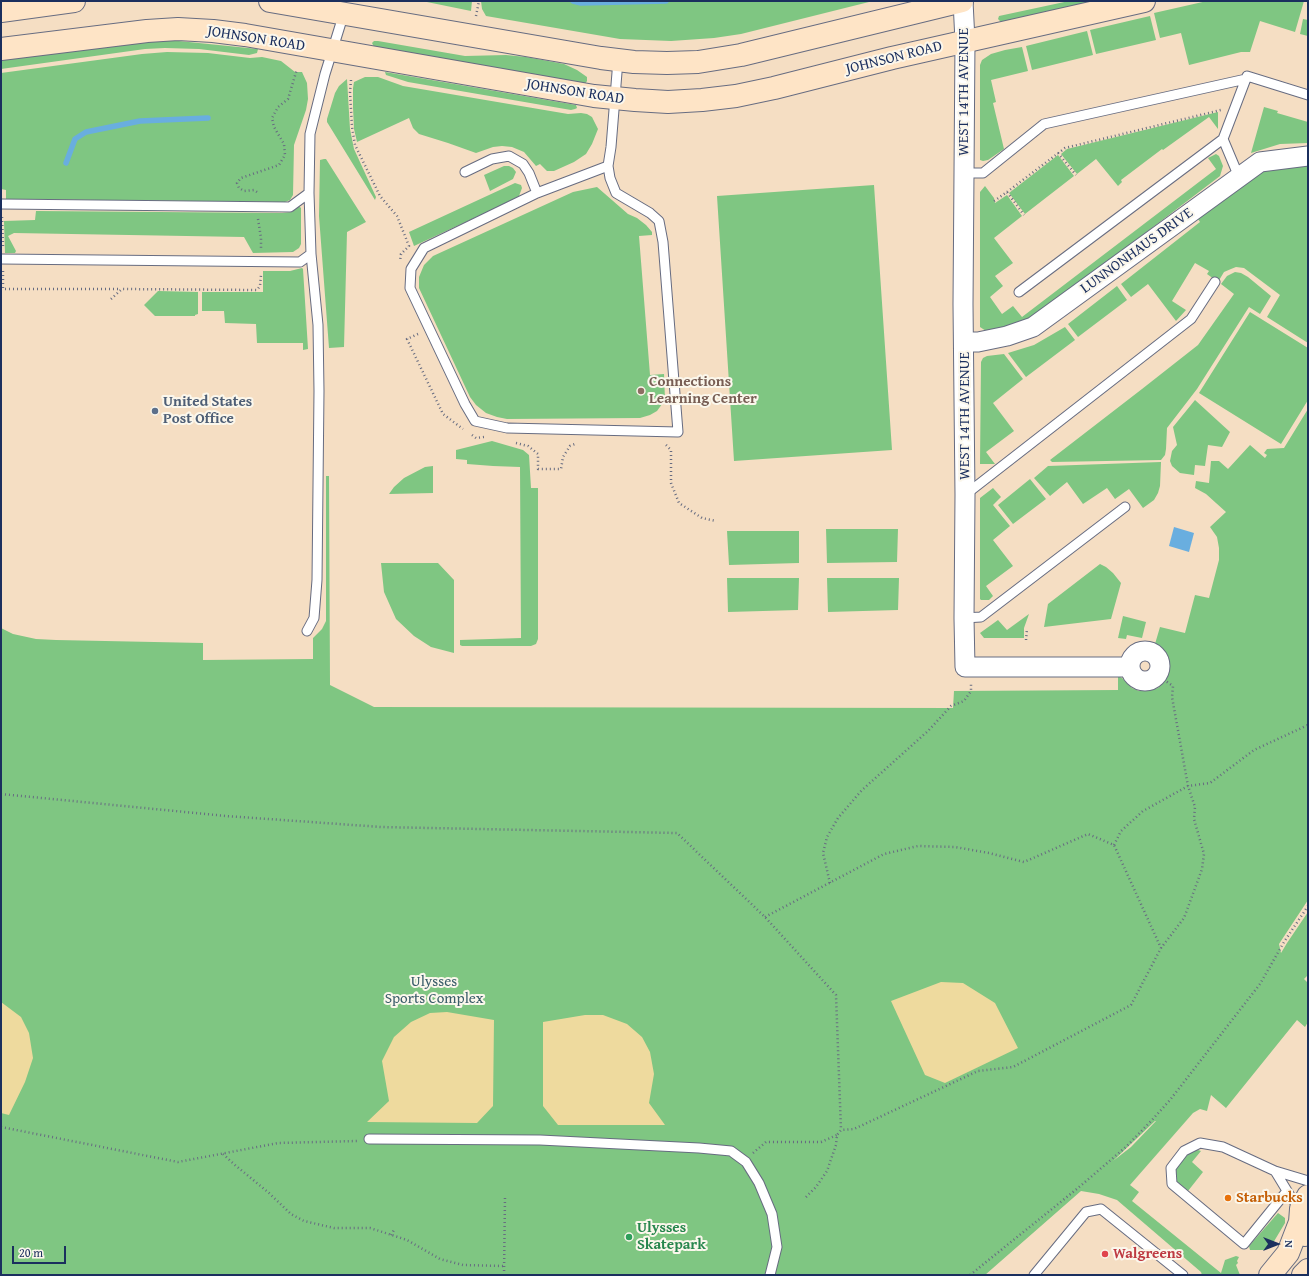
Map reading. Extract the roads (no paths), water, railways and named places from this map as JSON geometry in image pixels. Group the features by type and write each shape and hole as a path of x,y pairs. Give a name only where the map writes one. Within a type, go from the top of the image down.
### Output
{"main road":[{"path":"1,11 74,1"},
{"path":"270,1 618,60 675,63 698,62 741,55 962,1"},
{"name":"JOHNSON ROAD","path":"1,49 140,32 178,29 213,31 245,35 594,96 668,102 736,96 774,88 892,58 1144,1"},
{"path":"1270,1275 1288,1253 1304,1217"},
{"path":"1303,1275 1308,1270"}],"street":[{"name":"WEST 14TH AVENUE","path":"962,1 965,41 963,304 965,667 1130,667 1131,672 1138,680 1148,681 1157,675"},
{"name":"LUNNONHAUS DRIVE","path":"964,342 978,342 1007,336 1033,327 1260,162 1308,156"}],"lane":[{"path":"307,631 314,618 317,580 319,392 318,325 311,254 309,193 310,134 332,51 344,13"},
{"path":"608,166 537,193 424,248 411,269 410,288 465,404 475,421 507,428 678,432 663,242 659,221 650,213 616,193 610,178 608,166 611,147 618,60"},
{"path":"964,173 983,173 1044,124 1246,79 1247,76 1308,95"},
{"path":"1019,292 1223,139 1246,79"},
{"path":"1223,139 1239,177"},
{"path":"465,172 492,159 509,156 523,164 529,173 537,193"},
{"path":"1,204 290,207 309,193"},
{"path":"1,258 300,262 311,254"},
{"path":"965,495 1191,319 1215,282"},
{"path":"964,618 981,617 1125,507"},
{"path":"364,1140 540,1140 731,1150 746,1162 759,1183 772,1214 777,1247 770,1275"},
{"path":"1287,1191 1244,1244 1172,1184 1171,1168 1184,1151 1200,1143 1223,1147 1275,1171 1308,1181"},
{"path":"1275,1171 1304,1217"},
{"path":"1034,1275 1086,1212 1101,1209 1183,1275"}],"water":[{"path":"1174,527 1194,533 1189,552 1169,546"}],"waterway":[{"path":"573,1 581,3 666,1"},
{"path":"66,163 75,139 86,132 140,121 208,118"}],"place":[{"name":"Connections Learning Center","path":"641,391"},
{"name":"United States Post Office","path":"155,411"},
{"name":"Starbucks","path":"1228,1198"},
{"name":"Ulysses Skatepark","path":"629,1237"},
{"name":"Walgreens","path":"1105,1254"}],"park label":[{"name":"Ulysses Sports Complex","path":"434,990"}]}
